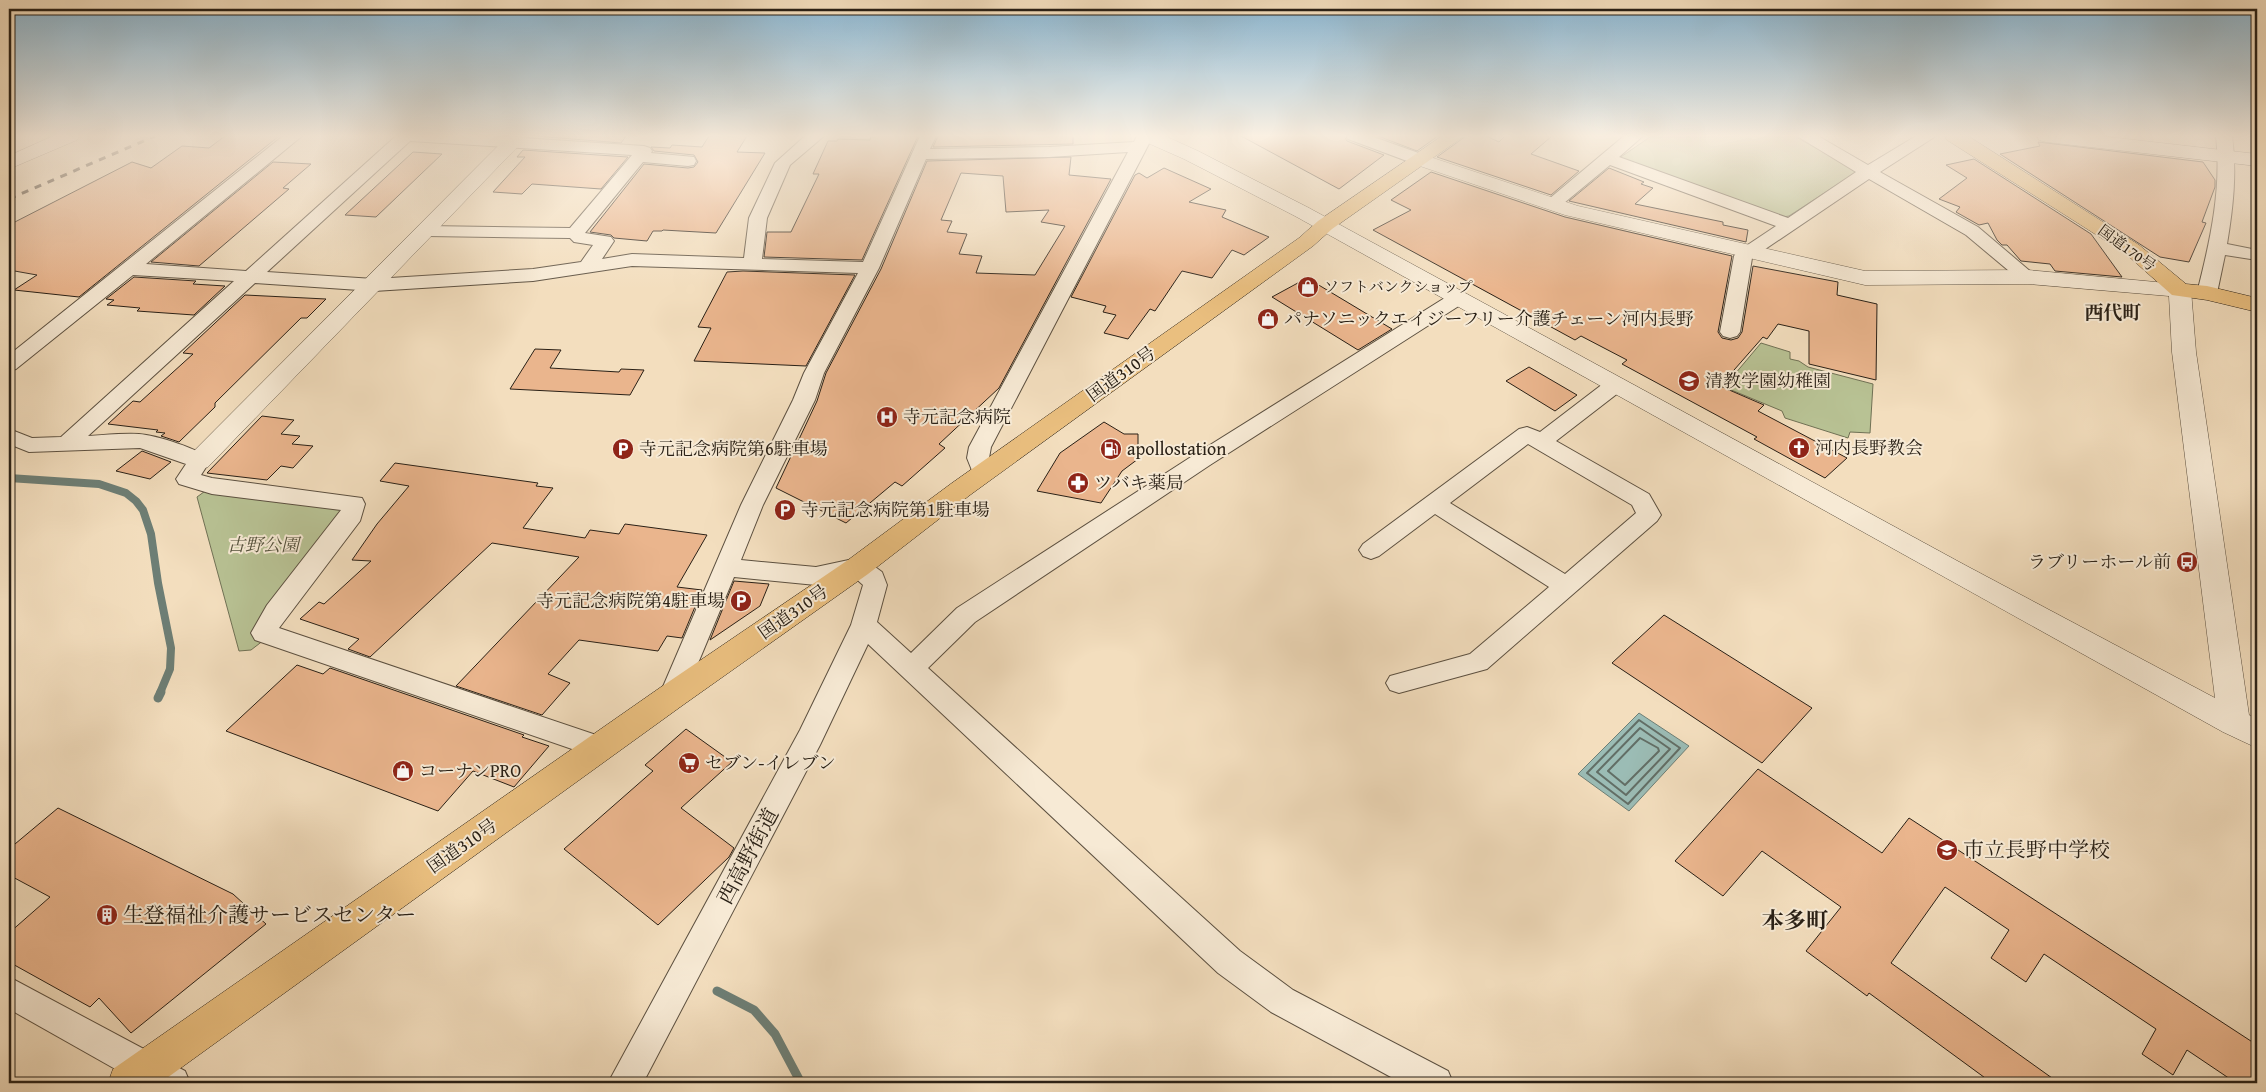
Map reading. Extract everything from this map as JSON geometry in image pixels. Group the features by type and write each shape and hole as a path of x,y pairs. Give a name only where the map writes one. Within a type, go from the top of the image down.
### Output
{"highway":[{"name":"国道310号","path":"150,1078 672,696 858,567 983,473 1382,187"},
{"name":"国道170号","path":"2034,187 2132,249 2180,290"},
{"path":"2180,290 2208,293 2257,305"}],"street":[{"path":"9,365 231,187"},
{"path":"66,444 350,187"},
{"path":"470,187 374,286 199,461 188,479 212,486 354,504 352,515 276,612 264,633 601,748"},
{"path":"575,233 614,187"},
{"path":"752,264 758,218 772,187"},
{"path":"672,696 725,567 804,400 814,373 870,268 906,187"},
{"path":"983,473 978,458 980,447 1119,187"},
{"path":"1251,187 2257,735"},
{"path":"1501,187 1572,212 1750,250 1865,278 2028,277 2180,290 2184,352 2234,723"},
{"path":"1552,204 1574,187"},
{"path":"1686,187 1788,224"},
{"path":"1730,332 1743,256 1845,187"},
{"path":"1894,187 1972,231 2028,277"},
{"path":"2208,293 2218,248 2225,187"},
{"path":"427,231 575,233 580,238 605,241 587,267"},
{"path":"2218,248 2257,255"},
{"path":"129,269 374,286 533,275 632,260 870,268"},
{"path":"911,669 974,610 1194,465 1458,298"},
{"path":"1541,442 1615,385"},
{"path":"1371,550 1527,434 1641,500 1649,515 1478,662 1399,683"},
{"path":"9,436 29,444 140,441 166,448 199,461"},
{"path":"1434,502 1566,586"},
{"path":"725,567 816,576 858,567"},
{"name":"西高野街道","path":"625,1083 806,746 864,625 875,585 873,578 858,567"},
{"path":"864,625 1229,962 1282,1001 1436,1083"},
{"path":"9,992 150,1078"}],"green space":[{"path":"1693,187 1834,187 1789,216 1783,217"},
{"path":"1761,343 1790,352 1790,359 1799,361 1808,367 1873,384 1870,433 1850,432 1848,438 1785,418 1782,411 1724,387"},
{"name":"古野公園","path":"212,486 354,504 264,640 251,650 239,651 197,497"}],"water":[{"path":"1639,713 1689,746 1629,811 1578,774"}],"building":[{"path":"83,187 216,187 79,297 14,290 37,275 9,270 9,225"},
{"path":"243,187 284,187 283,188 289,189 199,266 151,262"},
{"path":"375,187 407,187 376,217 345,215"},
{"path":"498,187 529,187 522,194 493,192"},
{"path":"573,187 603,187 601,189"},
{"path":"626,187 744,187 716,233 653,231 647,241 614,238 611,235 590,232"},
{"path":"813,187 895,187 862,260 764,257 767,232 791,232"},
{"path":"916,187 955,187 941,220 952,221 947,232 967,234 959,254 982,256 976,273 1035,275 1065,226 1041,222 1049,210 1006,212 1004,187 1107,187 999,388 939,444 945,448 902,486 895,482 846,523 776,488 817,401 826,373 881,269"},
{"path":"1129,187 1206,187 1211,189 1189,202 1226,210 1222,217 1269,237 1244,255 1232,250 1212,278 1182,271 1155,311 1150,309 1128,339 1104,333 1116,315 1103,312 1106,306 1071,297"},
{"path":"1410,187 1476,187 1565,217 1732,256 1718,332 1722,338 1731,340 1738,338 1742,332 1753,266 1838,282 1837,295 1877,304 1876,380 1809,364 1809,331 1778,324 1767,339 1763,337 1720,386 1764,405 1758,411 1847,458 1825,478 1754,439 1757,437 1622,364 1627,360 1581,336 1575,340 1373,230 1411,210 1391,200"},
{"path":"1527,187 1560,187 1551,195"},
{"path":"1586,187 1650,187 1653,188 1635,204 1723,222 1723,225 1748,230 1746,242 1569,201"},
{"path":"1955,187 2018,187 2091,234 2122,277 2055,271 2050,264 2021,261 2007,245 2002,245 1997,240 1988,223 1979,225 1956,212 1960,207 1939,199"},
{"path":"2051,187 2215,187 2202,222 2206,223 2189,262 2160,257"},
{"path":"727,272 855,275 806,366 694,361 711,328 698,327"},
{"path":"134,277 196,281 193,284 225,286 194,315 137,311 140,308 107,305 114,300 106,299"},
{"path":"1307,278 1392,329 1358,350 1272,297"},
{"path":"245,295 326,299 307,318 301,318 215,403 215,407 179,442 161,436 165,433 156,432 158,430 108,424 133,401 140,402 193,354 183,353"},
{"path":"535,349 561,350 550,368 619,372 621,369 644,370 630,395 510,389"},
{"path":"1529,367 1577,395 1555,411 1506,381"},
{"path":"262,416 294,420 281,434 300,436 292,444 313,446 293,468 281,466 267,480 207,473"},
{"path":"1104,422 1124,434 1138,434 1138,459 1122,471 1101,503 1037,491 1060,453"},
{"path":"142,451 171,462 150,479 116,471"},
{"path":"395,463 538,483 536,486 553,488 523,528 585,538 590,530 619,534 625,524 707,535 677,587 702,590 682,638 667,636 658,651 579,640 548,674 570,683 542,715 456,686 579,557 492,543 370,657 348,649 359,639 300,619 319,602 324,604 371,561 352,560 377,524 409,486 380,481"},
{"path":"734,581 769,584 760,606 710,640"},
{"path":"1664,615 1812,708 1762,763 1612,663"},
{"name":"コーナンPRO","path":"297,665 323,674 330,668 524,735 522,737 549,746 514,787 473,771 438,811 226,731"},
{"path":"686,729 732,762 681,808 734,848 729,857 658,925 564,849 653,771 645,765"},
{"path":"1758,769 1882,853 1909,818 2257,1045 2257,1083 2236,1083 2187,1050 2173,1075 2142,1054 2156,1029 2044,954 2026,982 1991,958 2009,930 1945,887 1891,963 2059,1083 1992,1083 1869,993 1867,996 1806,951 1841,907 1762,851 1723,896 1675,861"},
{"name":"生登福祉介護サービスセンター","path":"58,808 233,894 266,924 131,1033 99,998 90,1007 9,962 9,933 50,897 9,875 9,849"}],"waterway":[{"path":"9,478 99,484 126,493 143,510 151,534 158,583 171,648 170,669 160,693"},
{"path":"158,698 161,692"},
{"path":"717,991 754,1010 775,1034 801,1083"}],"railway":[{"path":"9,199 37,187"}],"place":[{"name":"ソフトバンクショップ","path":"1308,287"},
{"name":"パナソニックエイジーフリー介護チェーン河内長野","path":"1268,319"},
{"name":"清教学園幼稚園","path":"1689,381"},
{"name":"寺元記念病院","path":"887,417"},
{"name":"河内長野教会","path":"1799,448"},
{"name":"寺元記念病院第6駐車場","path":"623,449"},
{"name":"apollostation","path":"1111,449"},
{"name":"ツバキ薬局","path":"1078,483"},
{"name":"寺元記念病院第1駐車場","path":"785,510"},
{"name":"ラブリーホール前","path":"2187,562"},
{"name":"寺元記念病院第4駐車場","path":"741,601"},
{"name":"セブン-イレブン","path":"689,763"},
{"name":"コーナンPRO","path":"403,771"},
{"name":"市立長野中学校","path":"1947,850"},
{"name":"生登福祉介護サービスセンター","path":"107,915"}],"district":[{"name":"西代町","path":"2113,312"},
{"name":"本多町","path":"1795,920"}]}
